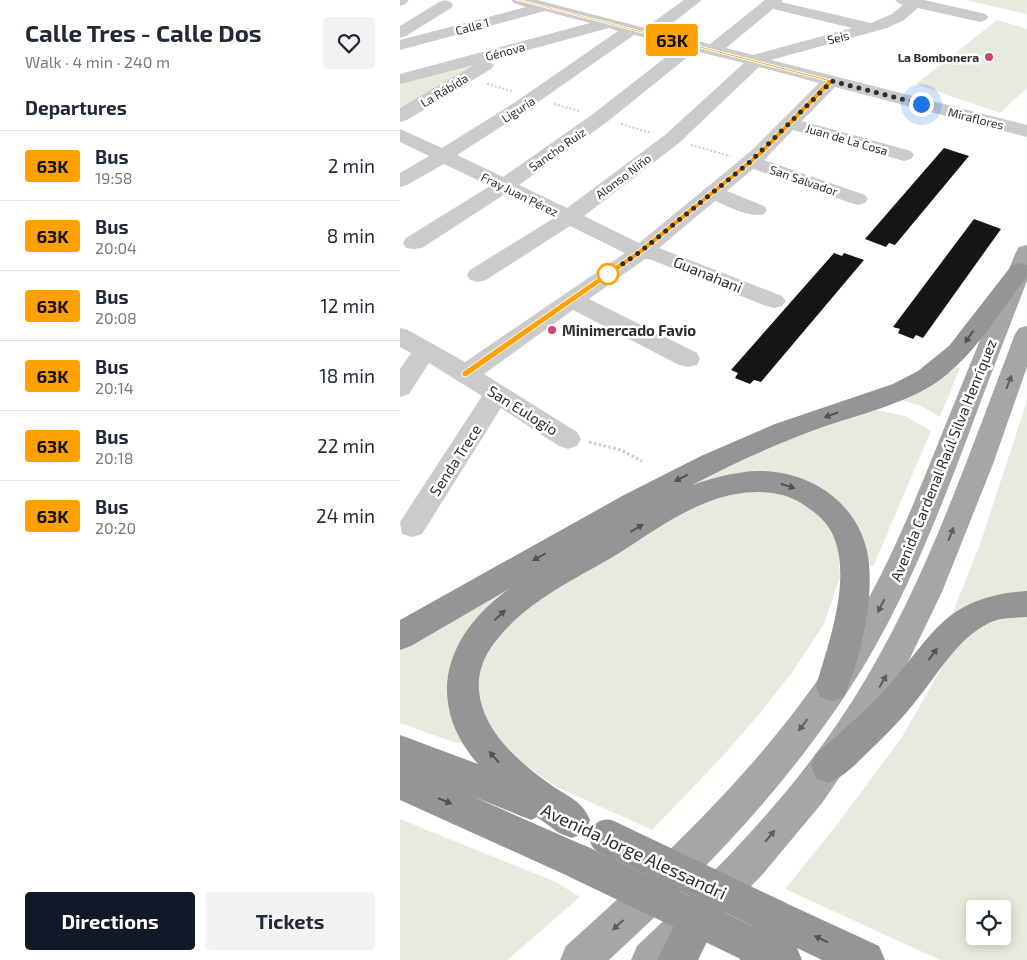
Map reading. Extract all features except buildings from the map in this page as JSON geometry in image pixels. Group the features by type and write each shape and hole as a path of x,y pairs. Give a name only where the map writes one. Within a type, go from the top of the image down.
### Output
{"highway":[{"path":"400,636 634,503 711,463 784,431 902,390 928,378 958,352 1023,261"},
{"path":"572,820 542,802 516,780 493,756 473,730 464,706 462,690 467,660 481,635 490,624 514,603 690,498 736,483 770,482 794,487 808,493 840,519 854,552 855,580 849,624 832,686"},
{"path":"828,766 895,702 952,631 978,614 1005,605 1027,604"},
{"name":"Avenida Jorge Alessandri","path":"400,750 495,787 607,836 771,941"},
{"name":"Avenida Jorge Alessandri","path":"400,782 579,862 771,941 864,960"},
{"path":"677,960 705,907"}],"main road":[{"name":"Avenida Cardenal Raúl Silva Henríquez","path":"580,960 654,892 705,841 758,783 832,686 878,612 915,534 938,481 1023,261"},
{"name":"Avenida Cardenal Raúl Silva Henríquez","path":"651,960 705,907 768,839 828,766 867,708 912,624 954,526 1027,334"}],"street":[{"name":"Miraflores","path":"519,0 832,81 1018,133"},
{"path":"550,8 570,0"},
{"name":"Liguria","path":"400,181 444,156 640,31 694,0"},
{"path":"909,1 980,18"},
{"name":"Seis","path":"755,61 772,54 873,28 898,17 909,1"},
{"path":"713,50 773,2 873,28"},
{"path":"400,33 445,5"},
{"name":"Calle 1","path":"400,45 550,8"},
{"name":"Génova","path":"400,79 609,23"},
{"name":"Sancho Ruiz","path":"414,243 504,186 600,118 692,45"},
{"name":"La Rábida","path":"400,116 515,49"},
{"name":"Alonso Niño","path":"478,275 569,217 672,139 755,61"},
{"path":"466,374 640,252 750,162 832,81"},
{"name":"Juan de La Cosa","path":"790,123 904,155"},
{"name":"Fray Juan Pérez","path":"400,136 640,252"},
{"name":"San Salvador","path":"750,162 858,199"},
{"path":"713,193 757,210"},
{"name":"Guanahani","path":"640,252 656,254 774,301"},
{"path":"572,300 688,359"},
{"name":"San Eulogio","path":"400,336 466,374 568,439"},
{"path":"400,388 425,350"},
{"name":"Senda Trece","path":"412,526 497,394"}],"path":[{"path":"568,439 621,450 642,461"}],"shaded area":[{"path":"965,0 1027,0 1027,14"},
{"name":"La Bombonera","path":"997,20 1027,29 1027,88 1000,113 916,84"},
{"path":"489,58 400,110 400,82"},
{"path":"957,367 960,368 940,417 921,406 901,400 924,391"},
{"path":"1027,401 1027,594 949,622 979,547"},
{"path":"872,409 905,416 931,431 873,567 865,562 850,515 834,498 814,486 798,479 770,472 742,473 696,485 694,482 763,449"},
{"path":"769,489 802,501 829,524 838,549 840,577 824,624 793,671 761,712 722,757 652,830 557,787 513,757 495,740 473,693 485,647 535,601 688,510 720,496"},
{"path":"507,589 510,591 479,617 468,630 457,652 449,676 447,700 449,711 464,743 453,742 400,723 400,649"},
{"path":"1027,611 1027,960 940,960 785,889 839,822 902,737 950,653 978,624"},
{"path":"400,819 556,882 580,897 507,960 400,960"}],"bus line":[{"name":"63K","path":"466,374 640,252 758,155 832,81 519,0"}],"place":[{"name":"La Bombonera","path":"989,57"},
{"name":"Minimercado Favio","path":"552,330"}],"route":[{"path":"608,274 640,252 750,162 832,81 921,104"}]}
